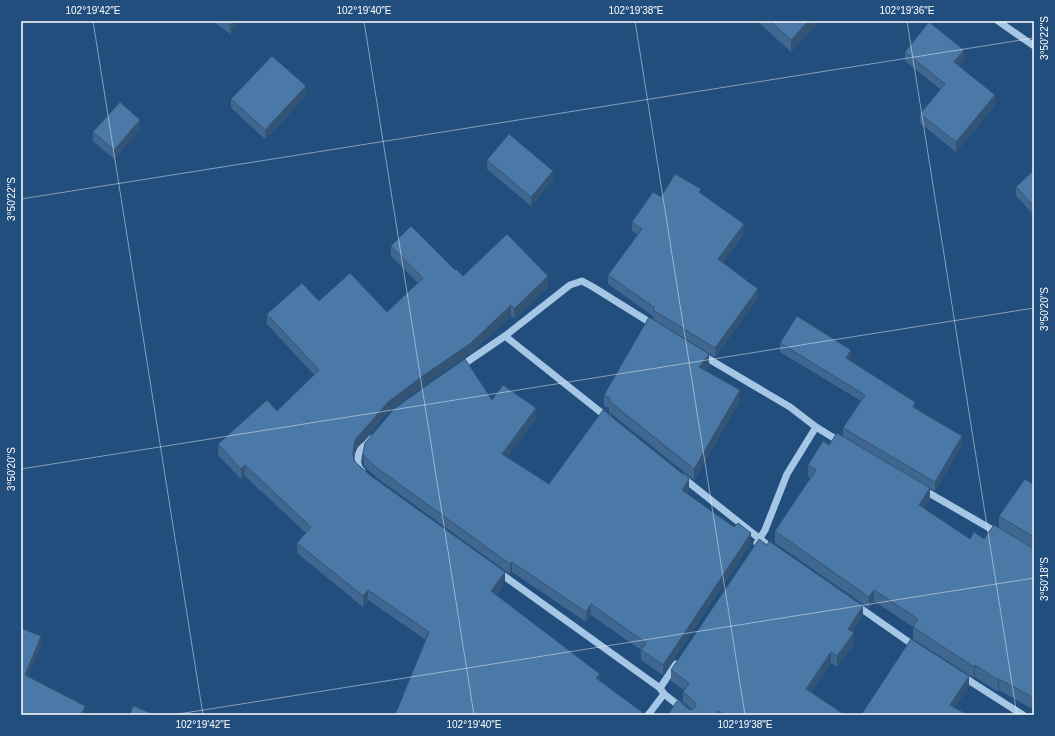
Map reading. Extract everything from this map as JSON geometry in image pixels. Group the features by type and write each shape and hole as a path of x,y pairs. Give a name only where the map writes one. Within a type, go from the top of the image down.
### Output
{"street":[{"path":"998,21 1034,46"},
{"path":"453,372 505,336 570,284 582,281 659,328"},
{"path":"505,336 614,423"},
{"path":"698,352 790,407 816,427 850,447"},
{"path":"751,552 765,530 787,474 816,427"},
{"path":"369,477 359,469 358,463 360,450 376,433"},
{"path":"675,472 779,553"},
{"path":"918,487 1007,538"},
{"path":"491,566 662,691 691,715"},
{"path":"850,602 925,653"},
{"path":"648,715 681,656"},
{"path":"954,672 1023,715"}],"building":[{"path":"225,21 233,21 230,25"},
{"path":"770,21 808,21 791,40"},
{"path":"929,22 964,50 954,62 995,95 956,142 920,114 945,84 905,52"},
{"path":"272,56 306,86 265,130 231,99"},
{"path":"120,102 140,120 114,150 93,132"},
{"path":"509,134 553,171 531,197 487,160"},
{"path":"1034,170 1034,206 1016,187"},
{"path":"675,174 701,189 699,192 744,224 718,259 758,289 715,348 653,310 655,308 608,275 642,229 632,222 653,192 661,197"},
{"path":"411,226 455,270 456,269 463,276 507,234 548,276 514,309 511,305 471,343 388,402 355,440 353,453 354,460 371,476 505,572 491,591 600,674 596,678 646,715 395,715 429,632 368,590 363,596 297,543 311,527 245,465 241,469 218,444 267,400 277,411 319,370 267,314 302,283 319,301 350,273 387,312 423,278 391,246"},
{"path":"797,316 851,350 846,358 915,402 913,407 962,436 935,482 843,428 865,395 780,343"},
{"path":"649,317 709,354 699,367 740,390 694,469 609,401 610,398 604,395"},
{"path":"465,359 492,400 503,385 536,408 502,454 549,484 603,410 689,479 682,490 734,527 738,523 751,533 663,665 641,650 646,643 591,604 586,612 512,562 510,564 377,468 364,456 363,453 365,443 394,409"},
{"path":"837,433 930,488 919,505 970,539 974,532 984,539 994,525 1031,547 1034,547 1034,698 999,679 998,680 975,665 974,667 913,627 918,619 874,590 869,597 775,531 816,470 808,465 823,441 829,445"},
{"path":"1025,479 1034,485 1034,537 999,516"},
{"path":"759,539 767,545 769,541 863,606 848,629 854,633 837,656 831,652 806,689 845,715 724,715 718,711 715,715 668,715 677,701 690,710 695,707 696,705 694,701 683,692 689,683 671,670"},
{"path":"21,628 41,636 25,675 85,706 81,715 21,715"},
{"path":"911,639 969,676 950,705 968,715 861,715"},
{"path":"133,706 156,715 130,715"}]}
